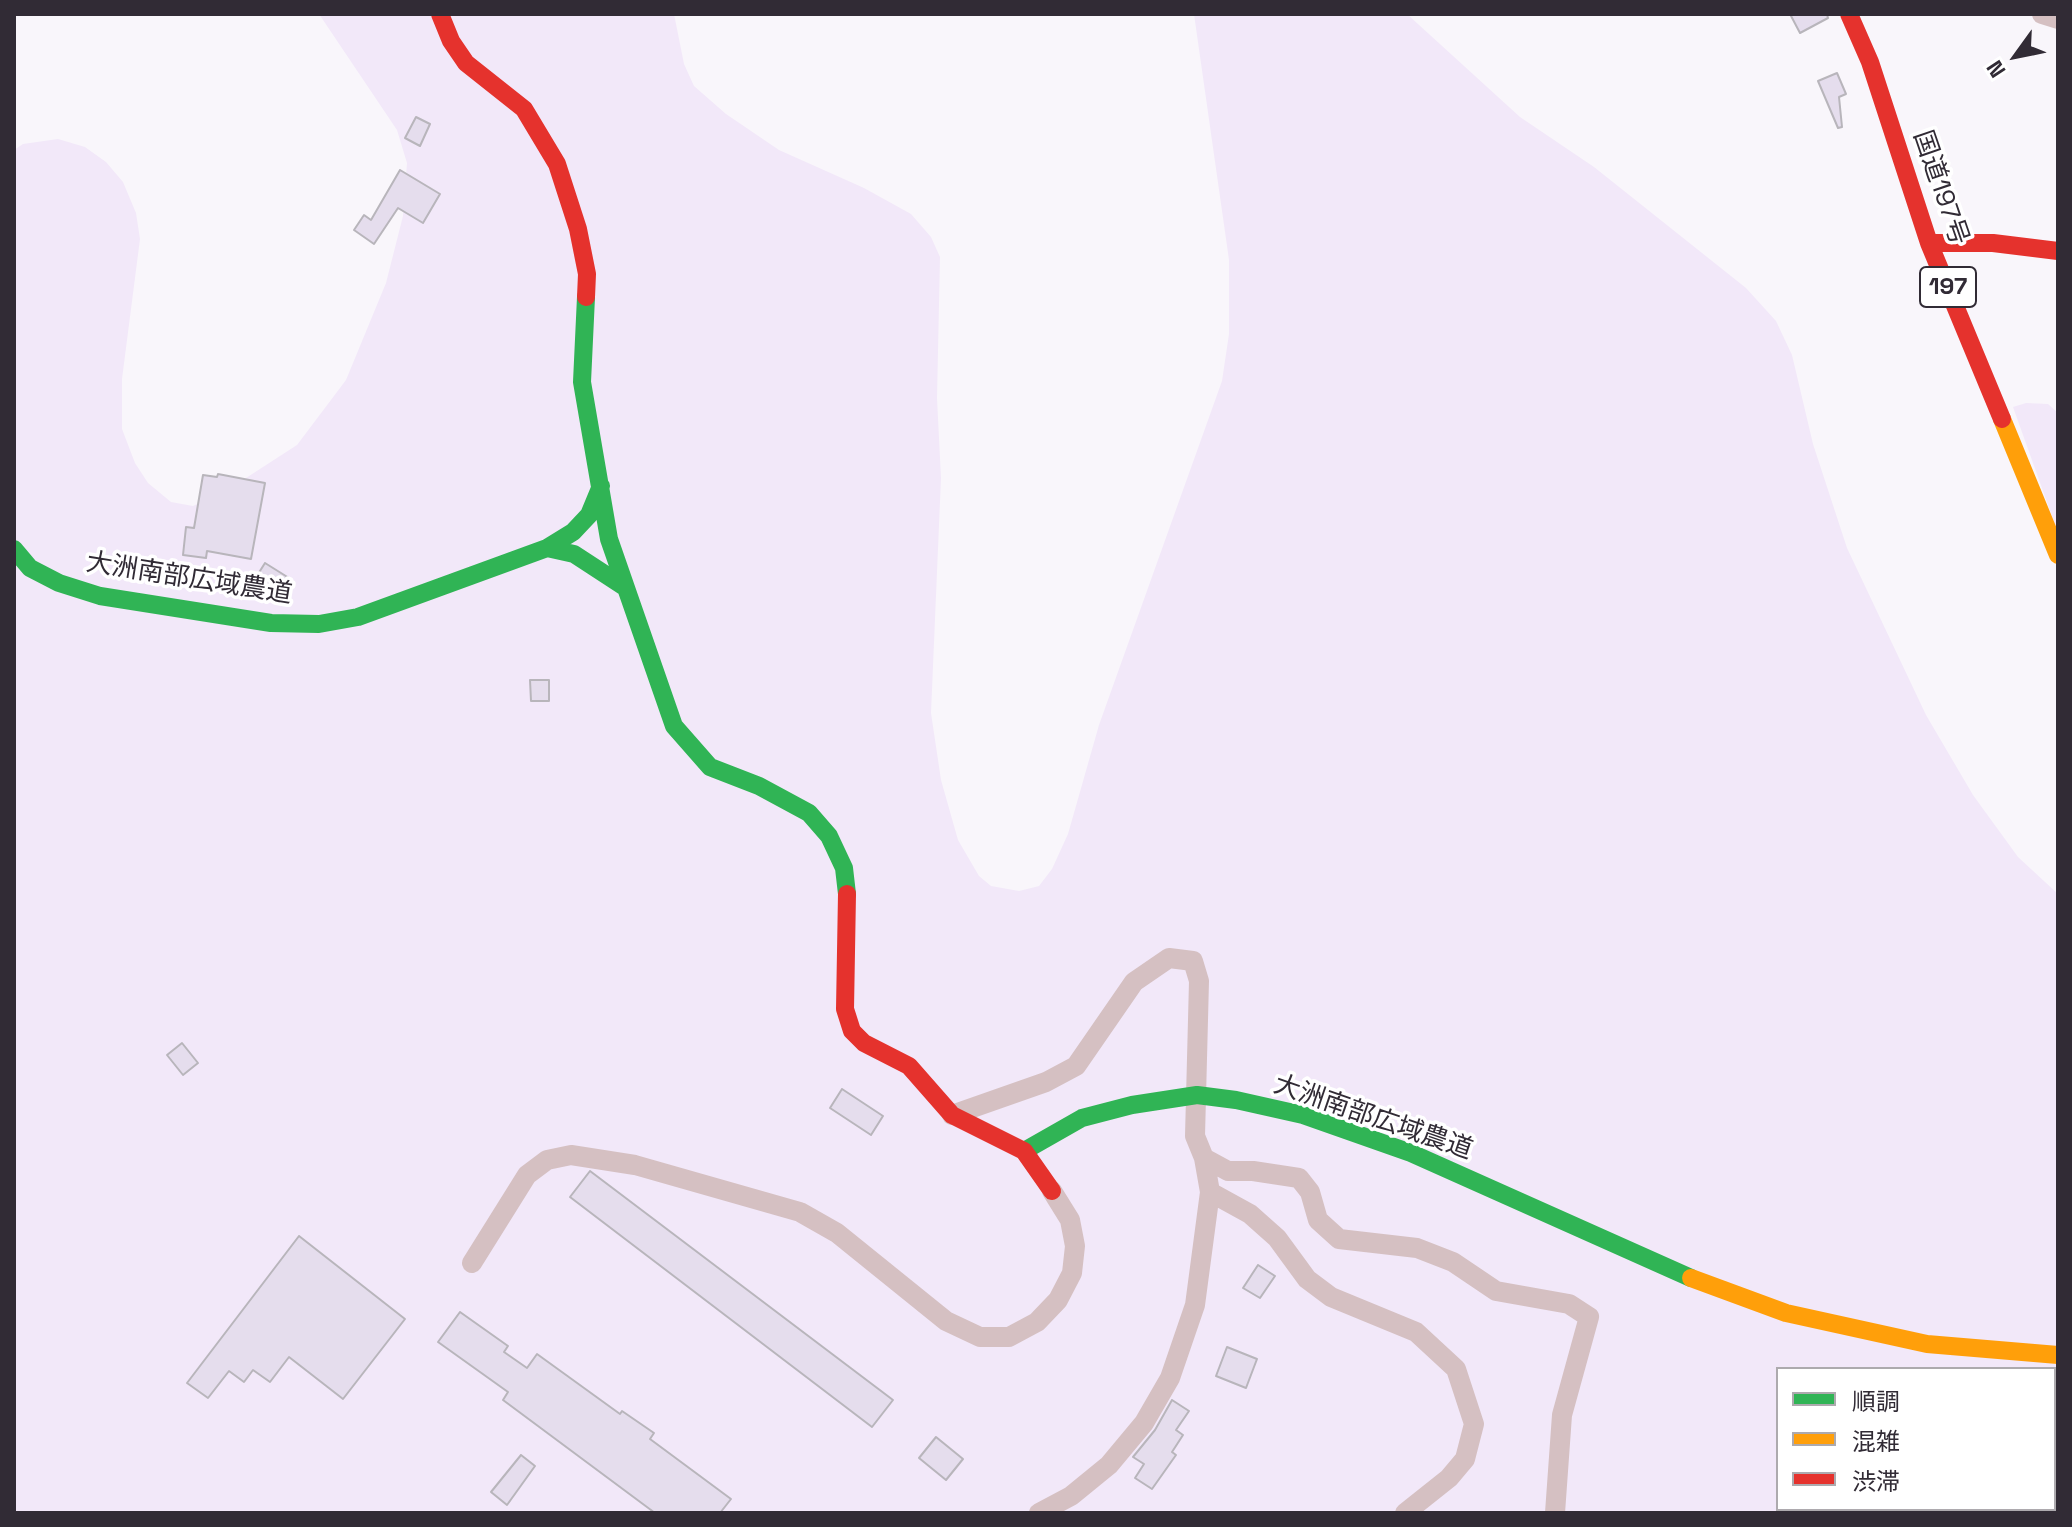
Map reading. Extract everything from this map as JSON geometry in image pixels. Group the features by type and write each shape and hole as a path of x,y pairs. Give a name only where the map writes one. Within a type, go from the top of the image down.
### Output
{"main road":[{"path":"440,14 451,41 466,63 524,109 557,164 578,229 587,274 582,382 609,539 674,726 687,745 710,767 759,786 809,813 829,836 844,868 849,910 845,1009 852,1031 864,1043 909,1066 952,1115 1024,1151 1052,1191"},
{"name":"国道197号","path":"1849,14 1870,62 1929,243 2058,555"},
{"path":"1929,243 1993,243 2058,251"},
{"name":"大洲南部広域農道","path":"14,549 30,568 59,583 100,596 271,623 319,624 358,617 547,548 573,532 589,515 601,485"},
{"path":"547,548 574,554 623,586"},
{"name":"大洲南部広域農道","path":"1024,1151 1082,1118 1132,1105 1197,1095 1236,1100 1303,1115 1411,1153 1708,1286 1786,1313 1927,1344 2058,1355"}],"street":[{"path":"2042,14 2058,19"},
{"path":"952,1115 1046,1082 1076,1066 1134,982 1169,958 1193,961 1199,981 1195,1136 1204,1158 1210,1192 1195,1305 1170,1378 1144,1423 1109,1465 1071,1496 1039,1513"},
{"path":"472,1263 527,1175 547,1160 571,1155 635,1165 800,1212 837,1233 946,1321 980,1337 1009,1337 1037,1322 1058,1300 1072,1273 1075,1246 1070,1220 1052,1191"},
{"path":"1204,1158 1228,1171 1253,1171 1299,1178 1310,1192 1318,1220 1339,1239 1417,1248 1453,1262 1496,1291 1569,1304 1589,1317 1562,1415 1555,1513"},
{"path":"1210,1192 1250,1214 1277,1238 1307,1279 1331,1297 1416,1332 1456,1369 1474,1424 1465,1459 1449,1478 1405,1513"}],"shaded area":[{"path":"319,14 674,14 684,64 694,86 726,114 779,150 864,188 911,214 931,237 940,257 937,398 941,478 931,713 941,780 958,840 979,876 991,886 1019,891 1039,886 1052,869 1068,834 1099,725 1222,381 1229,334 1229,260 1194,14 1407,14 1520,117 1594,167 1746,288 1776,321 1792,355 1813,444 1847,548 1926,715 1973,795 2018,857 2058,894 2058,1513 14,1513 14,150 23,144 58,139 85,147 106,162 123,182 136,213 140,239 122,379 122,429 135,463 148,483 171,502 193,506 229,489 297,445 346,380 386,283 403,216 407,163 397,130"},
{"path":"2026,403 2048,404 2058,413 2058,533 2013,407"}],"building":[{"path":"1790,14 1827,14 1828,18 1800,33"},
{"path":"1837,73 1846,94 1839,97 1842,127 1838,128 1818,81"},
{"path":"416,117 430,124 420,146 405,138"},
{"path":"400,170 440,194 423,223 398,208 374,244 354,230 364,215 371,220"},
{"path":"218,474 265,483 251,559 207,551 206,558 183,555 186,527 194,528 203,475 217,477"},
{"path":"265,563 289,578 277,597 253,582"},
{"path":"530,680 549,680 549,701 531,701"},
{"path":"182,1043 198,1063 183,1075 167,1055"},
{"path":"842,1089 883,1116 871,1135 830,1108"},
{"path":"590,1171 893,1400 872,1427 570,1197"},
{"path":"299,1236 405,1319 343,1399 289,1357 270,1382 253,1370 244,1382 229,1371 208,1398 187,1383"},
{"path":"1258,1265 1275,1276 1260,1298 1243,1288"},
{"path":"460,1312 508,1346 504,1352 527,1368 537,1354 620,1414 622,1411 654,1433 650,1439 731,1499 720,1513 655,1513 503,1400 508,1392 438,1342"},
{"path":"1227,1347 1257,1359 1246,1388 1216,1376"},
{"path":"1172,1400 1189,1411 1176,1430 1183,1435 1172,1452 1176,1455 1152,1489 1135,1478 1144,1464 1133,1457 1155,1430"},
{"path":"936,1437 963,1459 946,1480 919,1458"},
{"path":"521,1455 535,1466 507,1505 491,1492"}],"traffic: fast":[{"path":"586,297 582,382 609,539 674,726 710,767 759,786 809,813 829,836 844,868 847,894"},
{"path":"601,486 589,515 573,532 547,548 574,554 623,586"},
{"path":"14,549 30,568 59,583 100,596 271,623 319,624 358,617 547,548"},
{"path":"1024,1151 1082,1118 1132,1105 1197,1095 1236,1100 1303,1115 1411,1153 1691,1278"}],"traffic: slow":[{"path":"2002,419 2058,555"},
{"path":"1691,1278 1786,1313 1927,1344 2058,1355"}],"traffic: jam":[{"path":"440,14 451,41 466,63 524,109 557,164 578,229 587,274 586,297"},
{"path":"1849,14 1870,62 1929,243 2002,419"},
{"path":"1929,243 1993,243 2058,251"},
{"path":"847,894 845,1009 852,1031 864,1043 909,1066 952,1115 1024,1151 1052,1191"}]}
